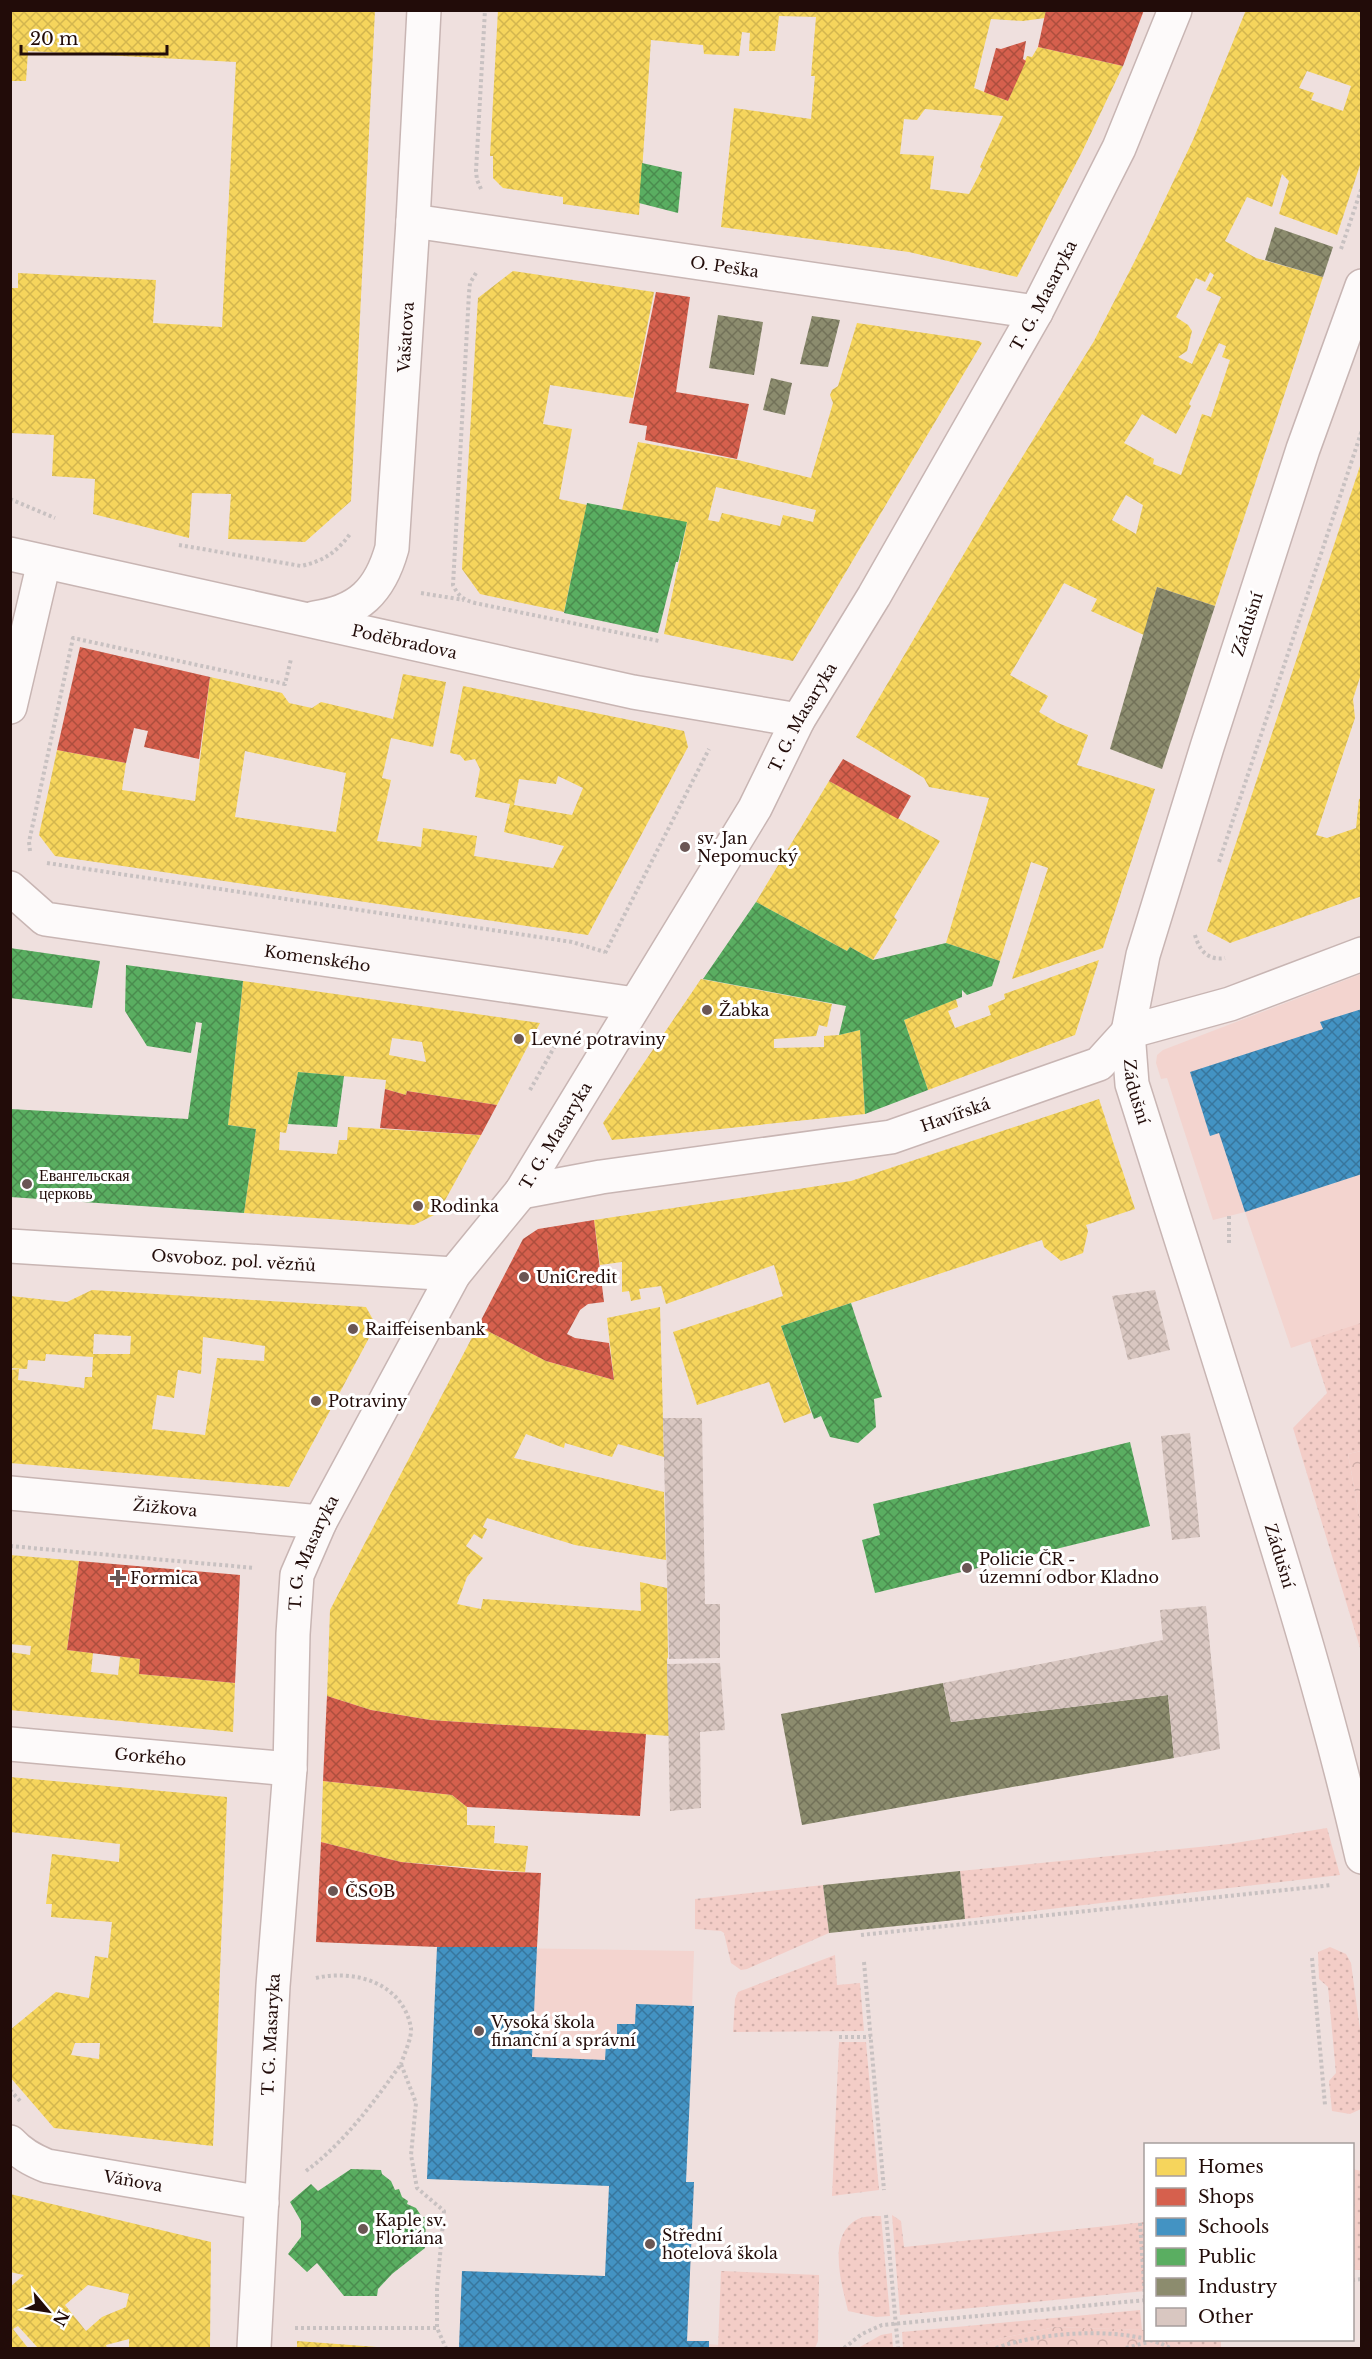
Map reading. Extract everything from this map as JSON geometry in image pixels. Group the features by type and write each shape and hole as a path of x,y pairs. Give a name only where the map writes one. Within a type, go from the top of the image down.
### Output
{"street":[{"name":"Vašatova","path":"311,619 348,610 363,599 381,579 392,548 424,10"},
{"name":"T. G. Masaryka","path":"255,2338 273,1986 290,1769 293,1634 297,1575 320,1522 454,1274 520,1192 755,808 798,720 874,596 1036,312 1119,148 1175,10"},
{"name":"O. Peška","path":"413,222 1036,312"},
{"name":"Zádušní","path":"1362,286 1355,323 1303,449 1207,747 1143,955 1128,1032 1132,1084 1319,1683 1362,1857"},
{"name":"Poděbradova","path":"10,554 633,692 798,720"},
{"path":"10,707 44,562"},
{"name":"Komenského","path":"10,888 45,919 635,1004"},
{"path":"1128,1032 1230,1004 1362,954"},
{"name":"Havířská","path":"520,1192 601,1177 891,1137 1100,1064 1128,1032"},
{"name":"Osvoboz. pol. vězňů","path":"10,1246 454,1274"},
{"name":"Žižkova","path":"10,1493 320,1522"},
{"name":"Gorkého","path":"10,1744 290,1769"},
{"name":"Váňova","path":"10,2142 33,2161 47,2166 181,2189 262,2193"}],"path":[{"path":"476,171 485,10"},
{"path":"465,600 453,585 469,293 474,274 482,267"},
{"path":"1217,867 1362,429"},
{"path":"10,499 58,519"},
{"path":"171,544 301,566 316,563 331,555 351,532"},
{"path":"417,592 659,641"},
{"path":"31,854 29,842 73,638"},
{"path":"43,863 572,942 606,952"},
{"path":"1195,935 1197,944 1203,953 1211,958 1222,959 1231,955"},
{"path":"10,1546 244,1567 297,1575"},
{"path":"861,1935 1341,1884"},
{"path":"1312,1958 1325,2105"},
{"path":"864,1962 884,2190"},
{"path":"262,2193 294,2179 322,2158 379,2095 401,2064 411,2030 401,2004 382,1984 351,1976 326,1976 273,1986"},
{"path":"839,2037 870,2037"},
{"path":"401,2064 416,2103 411,2155 417,2188 444,2211 437,2289 437,2328 446,2349"},
{"path":"886,2215 898,2349"},
{"path":"1140,2223 1144,2285"},
{"path":"844,2349 872,2329 896,2324 1144,2300"},
{"path":"255,2338 437,2328"},
{"path":"996,2349 1025,2339 1062,2334 1125,2336 1144,2340"},
{"path":"1126,2349 1150,2341 1170,2349"}],"shaded area":[{"path":"1361,974 1361,1324 1291,1348 1245,1212 1213,1220 1167,1078 1161,1079 1156,1063 1157,1055 1163,1050"},
{"path":"437,1947 694,1951 686,2182 694,2182 687,2340 709,2341 709,2344 719,2345 719,2348 459,2348 462,2271 605,2276 609,2186 432,2084"}],"green space":[{"path":"1361,1323 1361,1451 1348,1454 1361,1525 1361,1651 1293,1428 1327,1393 1310,1340"},
{"path":"1362,1451 1361,1525 1348,1454"},
{"path":"1327,1828 1340,1875 965,1919 960,1871 1229,1844"},
{"path":"823,1885 829,1933 747,1969 741,1970 731,1963 724,1933 695,1929 695,1899"},
{"path":"1330,1947 1346,1954 1351,1963 1361,2037 1361,2109 1350,2114 1332,2111 1329,2081 1336,2073 1328,1987 1319,1979 1318,1952"},
{"path":"835,1955 837,1985 860,1983 864,2031 733,2032 735,1999 738,1992"},
{"path":"839,2042 866,2042 879,2190 832,2196"},
{"path":"1354,2169 1362,2171 1361,2270 1354,2270"},
{"path":"892,2215 901,2221 904,2247 1144,2222 1144,2291 900,2315"},
{"path":"881,2216 890,2316 876,2317 848,2311 840,2275 839,2248 848,2226 861,2218"},
{"path":"721,2271 819,2275 818,2341 815,2348 718,2348"},
{"path":"1140,2310 1142,2330 1055,2327 998,2339 971,2348 903,2348 902,2332"},
{"path":"1055,2327 1144,2330 1144,2341 1173,2341 1182,2348 971,2348 998,2339"},
{"path":"892,2333 893,2348 858,2348 881,2335"},
{"path":"1173,2341 1221,2341 1221,2348 1182,2348"}],"building: Homes":[{"path":"10,10 375,10 351,501 305,542 228,539 231,494 192,493 189,538 93,514 95,479 52,476 54,435 11,433 10,288 18,288 18,273 156,280 153,323 222,327 236,62 28,51 26,81 10,81"},
{"path":"498,10 1046,10 1045,18 1023,21 991,19 974,88 1008,101 1027,56 1032,57 1038,47 1123,66 1082,152 1017,277 909,252 721,227 734,108 811,119 815,76 811,76 816,17 779,16 775,51 749,51 750,33 742,32 739,56 704,54 703,45 651,40 639,215 563,204 563,197 503,188 493,178 493,156 490,156","holes":["925,109 1003,116 980,167 982,169 969,194 930,189 934,156 900,154 904,119 917,120"]},
{"path":"1246,10 1362,10 1362,159 1337,235 1279,214 1289,181 1282,174 1272,207 1247,197 1225,241 1256,258 1323,277 1215,606 1157,587 1144,635 1091,611 1097,599 1064,583 1010,675 1048,696 1039,712 1058,723 1088,735 1077,765 1155,789 1103,948 1012,979 1048,868 1031,862 1000,961 946,943 989,798 929,787 924,778 856,737 994,503 1094,341 1193,140","holes":["1307,71 1351,86 1343,111 1311,100 1314,93 1299,88","1210,272 1214,275 1206,290 1221,297 1192,364 1178,357 1187,351 1192,331 1188,325 1176,317 1196,278 1205,282","1219,343 1226,346 1222,357 1230,360 1211,417 1202,414 1181,475 1153,464 1154,459 1124,443 1142,414 1176,434 1191,406 1189,404","1126,495 1143,505 1136,534 1112,520"]},
{"path":"513,271 654,292 633,398 550,385 543,424 572,429 559,499 587,505 564,612 480,594 462,569 478,298"},
{"path":"857,323 982,343 793,661 664,634 687,523 622,510 638,442 738,460 811,478 833,403 830,395 832,390 838,386","holes":["716,487 816,510 813,522 783,515 780,526 722,513 719,522 708,520"]},
{"path":"1361,463 1362,671 1353,699 1355,718 1316,835 1327,838 1356,828 1359,799 1362,798 1362,896 1230,943 1207,931"},
{"path":"403,674 446,682 433,747 391,738 382,778 391,780 377,841 421,847 423,828 477,836 474,856 553,868 564,846 504,832 510,804 475,797 480,769 475,759 465,761 460,755 450,753 463,686 684,731 688,747 588,935 55,856 39,835 57,750 126,763 122,790 195,801 210,677 282,693 289,703 312,708 321,702 393,719","holes":["245,751 346,773 336,832 235,817","558,776 583,788 572,815 514,805 519,779 556,784"]},
{"path":"829,781 940,841 894,917 897,920 873,960 850,947 847,951 756,902"},
{"path":"1099,960 1075,1035 928,1090 904,1020 956,999 958,1007 948,1011 955,1028 991,1015 988,1006 1005,999 1004,994"},
{"path":"701,979 832,1004 827,1027 819,1025 816,1036 774,1039 774,1048 824,1047 824,1036 860,1030 865,1114 612,1140 603,1123"},
{"path":"243,981 540,1023 497,1105 407,1091 406,1095 385,1089 386,1080 298,1072 286,1133 280,1132 279,1150 337,1154 339,1140 347,1140 348,1127 481,1135 438,1213 414,1225 244,1213 256,1129 228,1125","holes":["392,1038 422,1042 426,1062 389,1055"]},
{"path":"1099,1099 1135,1209 1086,1225 1088,1231 1083,1253 1061,1261 1044,1247 1042,1240 781,1326 811,1413 784,1423 769,1382 697,1405 673,1332 783,1296 774,1265 666,1304 661,1286 639,1289 641,1299 631,1301 629,1291 622,1292 622,1262 600,1265 594,1220 851,1181"},
{"path":"92,1290 366,1307 376,1325 289,1487 10,1463 10,1370 19,1369 18,1380 84,1388 85,1377 92,1377 93,1357 46,1354 45,1361 28,1360 27,1369 10,1368 10,1296 67,1302","holes":["94,1334 131,1336 130,1354 93,1354","203,1337 265,1346 264,1361 217,1358 205,1435 152,1429 157,1395 174,1398 178,1370 201,1374"]},
{"path":"660,1307 664,1457 618,1444 612,1457 565,1443 564,1448 526,1434 514,1458 664,1492 666,1560 575,1545 487,1518 483,1527 487,1529 482,1539 474,1534 466,1546 483,1558 467,1577 457,1604 481,1609 483,1599 641,1611 640,1582 667,1588 670,1736 430,1720 371,1710 327,1696 330,1610 478,1326 546,1361 614,1380 607,1318"},
{"path":"10,1555 79,1561 67,1650 93,1653 91,1672 118,1675 120,1657 126,1657 140,1659 139,1674 235,1683 233,1732 10,1710 10,1652 30,1655 31,1646 10,1644"},
{"path":"10,1777 227,1797 213,2146 54,2128 10,2077 10,2030 56,1992 89,1998 95,1956 108,1958 112,1922 51,1917 52,1904 46,1904 52,1854 119,1862 120,1844 10,1832","holes":["75,2043 100,2043 99,2059 71,2055"]},
{"path":"323,1781 452,1795 467,1807 467,1825 495,1826 494,1843 528,1846 525,1872 401,1862 321,1842"},
{"path":"10,2194 211,2242 210,2348 129,2348 129,2339 106,2345 107,2348 38,2348 18,2326 13,2329 28,2348 10,2348 10,2287 24,2275 10,2272","holes":["88,2285 129,2294 126,2307 102,2317 86,2331 65,2305"]},
{"path":"297,2341 377,2347 377,2348 297,2348"}],"building: Shops":[{"path":"1046,10 1144,10 1123,66 1038,47"},
{"path":"1026,41 1023,59 1026,61 1008,101 984,92 996,48 1001,49"},
{"path":"656,292 690,297 676,392 749,404 737,459 645,440 647,426 629,423"},
{"path":"80,647 210,677 199,759 144,747 148,731 134,728 126,763 57,750"},
{"path":"843,759 911,796 898,819 829,781"},
{"path":"385,1089 406,1095 407,1091 497,1105 481,1135 380,1128"},
{"path":"594,1220 604,1302 588,1304 580,1310 567,1334 575,1338 609,1343 614,1380 546,1361 478,1326 523,1239 538,1229"},
{"path":"79,1561 240,1575 235,1683 139,1674 140,1659 67,1650"},
{"path":"327,1696 371,1710 430,1720 646,1734 640,1816 467,1807 452,1795 323,1781"},
{"path":"321,1842 401,1862 541,1873 537,1947 437,1947 316,1942"}],"building: Schools":[{"path":"1362,1009 1362,1174 1245,1212 1219,1133 1210,1136 1190,1072 1323,1029 1320,1022"},
{"path":"437,1947 537,1947 532,2057 605,2060 606,2044 617,2045 617,2024 635,2024 636,2004 694,2006 686,2182 694,2182 687,2341 709,2341 709,2348 459,2348 462,2271 605,2276 609,2186 427,2179"}],"building: Public":[{"path":"642,163 682,172 678,213 639,203"},
{"path":"587,503 687,522 658,633 564,613"},
{"path":"756,902 847,951 850,947 873,960 946,943 1000,961 992,986 967,995 962,990 962,997 904,1020 928,1090 865,1114 860,1030 839,1035 846,1006 703,979"},
{"path":"10,948 100,961 92,1008 10,998"},
{"path":"126,965 243,981 228,1125 256,1129 244,1213 10,1197 10,1109 188,1119 202,1023 196,1022 191,1053 147,1046 125,1011"},
{"path":"298,1072 344,1076 337,1127 288,1124"},
{"path":"851,1303 882,1397 874,1399 876,1427 858,1443 830,1437 821,1416 814,1419 781,1326"},
{"path":"1130,1442 1150,1526 875,1593 862,1540 880,1535 873,1504"},
{"name":"Kaple sv. Floriána","path":"351,2169 381,2170 382,2174 391,2181 395,2190 399,2189 402,2197 408,2201 407,2204 416,2208 422,2217 426,2217 425,2248 392,2274 378,2289 377,2296 344,2296 317,2263 307,2272 288,2254 301,2237 301,2221 290,2202 311,2184 318,2191"}],"building: Industry":[{"path":"1275,227 1333,247 1323,277 1265,260"},
{"path":"718,315 763,322 754,375 709,368"},
{"path":"812,316 840,320 828,367 800,364"},
{"path":"771,378 792,383 785,415 763,410"},
{"path":"1157,587 1215,606 1162,769 1110,749"},
{"path":"943,1683 951,1722 1168,1695 1174,1758 802,1825 781,1714"},
{"path":"960,1871 965,1919 829,1933 823,1885"}],"building: Other":[{"path":"1155,1290 1170,1350 1128,1360 1112,1296"},
{"path":"663,1418 702,1418 705,1604 720,1604 720,1658 669,1659"},
{"path":"1190,1433 1200,1537 1172,1540 1161,1436"},
{"path":"1206,1606 1220,1749 1174,1758 1168,1695 951,1722 943,1683 1163,1640 1160,1610"},
{"path":"720,1663 725,1730 700,1732 701,1808 670,1811 667,1664"}],"place":[{"name":"sv. Jan Nepomucký","path":"685,847"},
{"name":"Žabka","path":"707,1010"},
{"name":"Levné potraviny","path":"519,1039"},
{"name":"Евангельская церковь","path":"27,1184"},
{"name":"Rodinka","path":"418,1206"},
{"name":"UniCredit","path":"524,1277"},
{"name":"Raiffeisenbank","path":"353,1329"},
{"name":"Potraviny","path":"316,1401"},
{"name":"Policie ČR - územní odbor Kladno","path":"967,1568"},
{"name":"Formica","path":"118,1578"},
{"name":"ČSOB","path":"333,1891"},
{"name":"Vysoká škola finanční a správní","path":"479,2031"},
{"name":"Kaple sv. Floriána","path":"363,2229"},
{"name":"Střední hotelová škola","path":"650,2244"}]}
